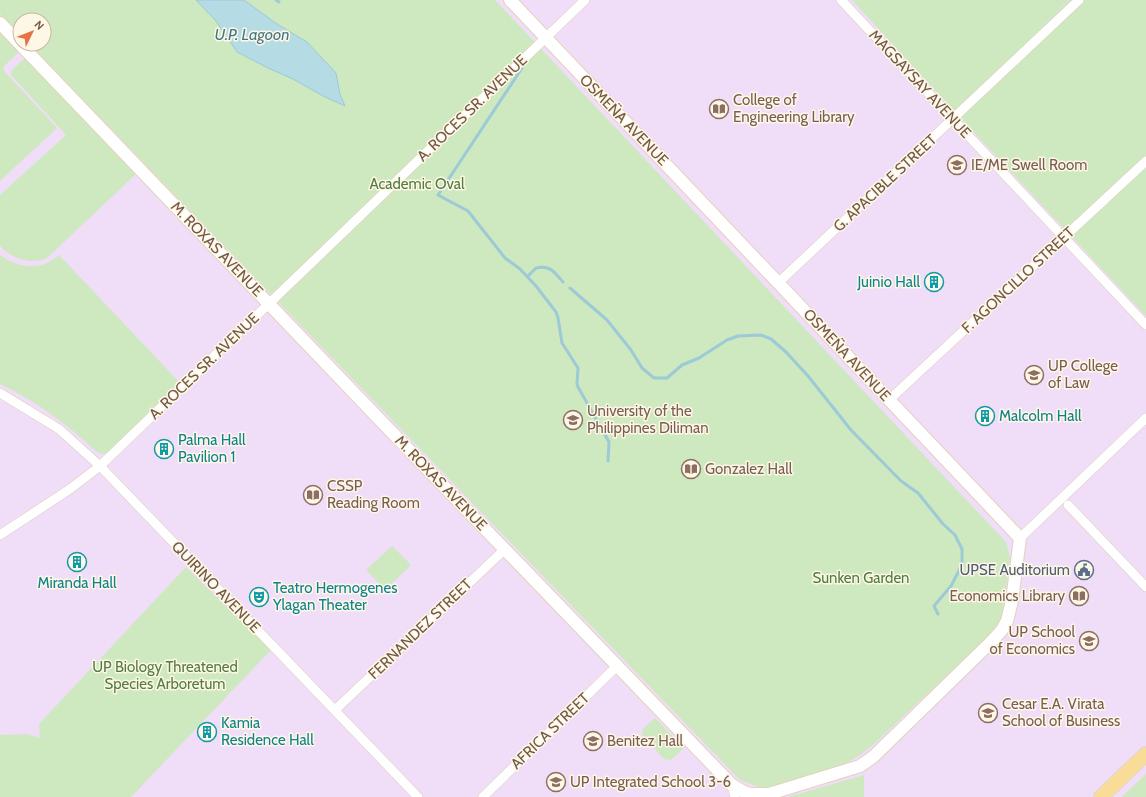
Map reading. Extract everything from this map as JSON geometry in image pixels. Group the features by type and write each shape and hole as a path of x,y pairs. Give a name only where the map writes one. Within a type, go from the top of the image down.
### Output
{"main road":[{"path":"1101,797 1146,754"}],"street":[{"name":"OSMEÑA AVENUE","path":"510,0 1020,538"},
{"name":"A. ROCES SR. AVENUE","path":"0,535 70,489 100,466 585,0"},
{"name":"MAGSAYSAY AVENUE","path":"841,0 1146,325"},
{"name":"G. APACIBLE STREET","path":"778,283 1079,0"},
{"name":"M. ROXAS AVENUE","path":"0,23 12,36"},
{"name":"M. ROXAS AVENUE","path":"28,52 504,549 732,785 738,789 760,796 769,794 860,766 873,757 990,643 1004,626 1010,610 1020,538"},
{"name":"F. AGONCILLO STREET","path":"889,400 1146,161"},
{"name":"QUIRINO AVENUE","path":"0,393 60,429 100,466 418,797"},
{"path":"1020,538 1146,418"},
{"path":"1068,505 1146,587"},
{"name":"FERNANDEZ STREET","path":"335,710 504,549"},
{"name":"AFRICA STREET","path":"483,797 617,666"},
{"path":"732,785 735,797"}],"shaded area":[{"name":"University of the Philippines Diliman","path":"0,0 1146,0 1146,797 0,797"}],"green space":[{"name":"Academic Oval","path":"0,0 495,0 1006,542 1010,558 1002,617 990,634 874,744 860,755 848,762 773,787 759,787 740,780 37,52 52,52 52,12 12,12 12,27 0,14"},
{"path":"852,0 1068,0 1019,48 1069,0 1146,0 1146,316 953,110"},
{"path":"0,26 12,39 12,52 19,52 4,66 4,71 57,128 0,181"},
{"path":"25,58 136,174 47,258 34,261 15,257 0,246 0,195 66,135 11,75 11,71"},
{"path":"0,255 15,263 38,266 45,264 59,255 181,384 108,452 103,454 97,452 75,432 51,414 0,384"},
{"path":"392,546 411,565 385,590 366,570"},
{"name":"UP Biology Threatened Species Arboretum","path":"186,567 271,650 131,797 0,797 0,735 27,734 40,738 39,724"},
{"path":"655,718 684,748 671,760 664,759 642,735 643,729"},
{"path":"1146,774 1146,797 1122,797"},
{"path":"864,775 864,797 788,797"}],"water":[{"name":"U.P. Lagoon","path":"196,0 244,0 277,24 307,42 336,73 340,94 345,106 237,52 216,21"}],"waterway":[{"path":"526,62 438,195 468,211 505,258 520,269 536,286 556,312 562,343 578,368 578,387 609,442 608,461"},
{"path":"527,277 536,268 549,268 563,282"},
{"path":"570,288 607,320 631,350 642,368 654,378 667,378 682,365 699,358 727,340 738,336 761,335 771,339 786,352 808,376 851,430 901,481 918,493 943,524 955,535 962,549 962,565 951,586 934,606 938,614"}],"place":[{"name":"College of Engineering Library","path":"719,109"},
{"name":"IE/ME Swell Room","path":"957,165"},
{"name":"Juinio Hall","path":"934,282"},
{"name":"UP College of Law","path":"1034,375"},
{"name":"Malcolm Hall","path":"985,416"},
{"name":"University of the Philippines Diliman","path":"573,420"},
{"name":"Palma Hall Pavilion 1","path":"164,449"},
{"name":"Gonzalez Hall","path":"691,469"},
{"name":"CSSP Reading Room","path":"313,495"},
{"name":"Miranda Hall","path":"77,562"},
{"name":"UPSE Auditorium","path":"1084,570"},
{"name":"Economics Library","path":"1079,596"},
{"name":"Teatro Hermogenes Ylagan Theater","path":"259,597"},
{"name":"UP School of Economics","path":"1089,641"},
{"name":"Cesar E.A. Virata School of Business","path":"988,713"},
{"name":"Kamia Residence Hall","path":"207,732"},
{"name":"Benitez Hall","path":"593,741"},
{"name":"UP Integrated School 3-6","path":"556,782"}],"park label":[{"name":"Sunken Garden","path":"861,578"}]}
